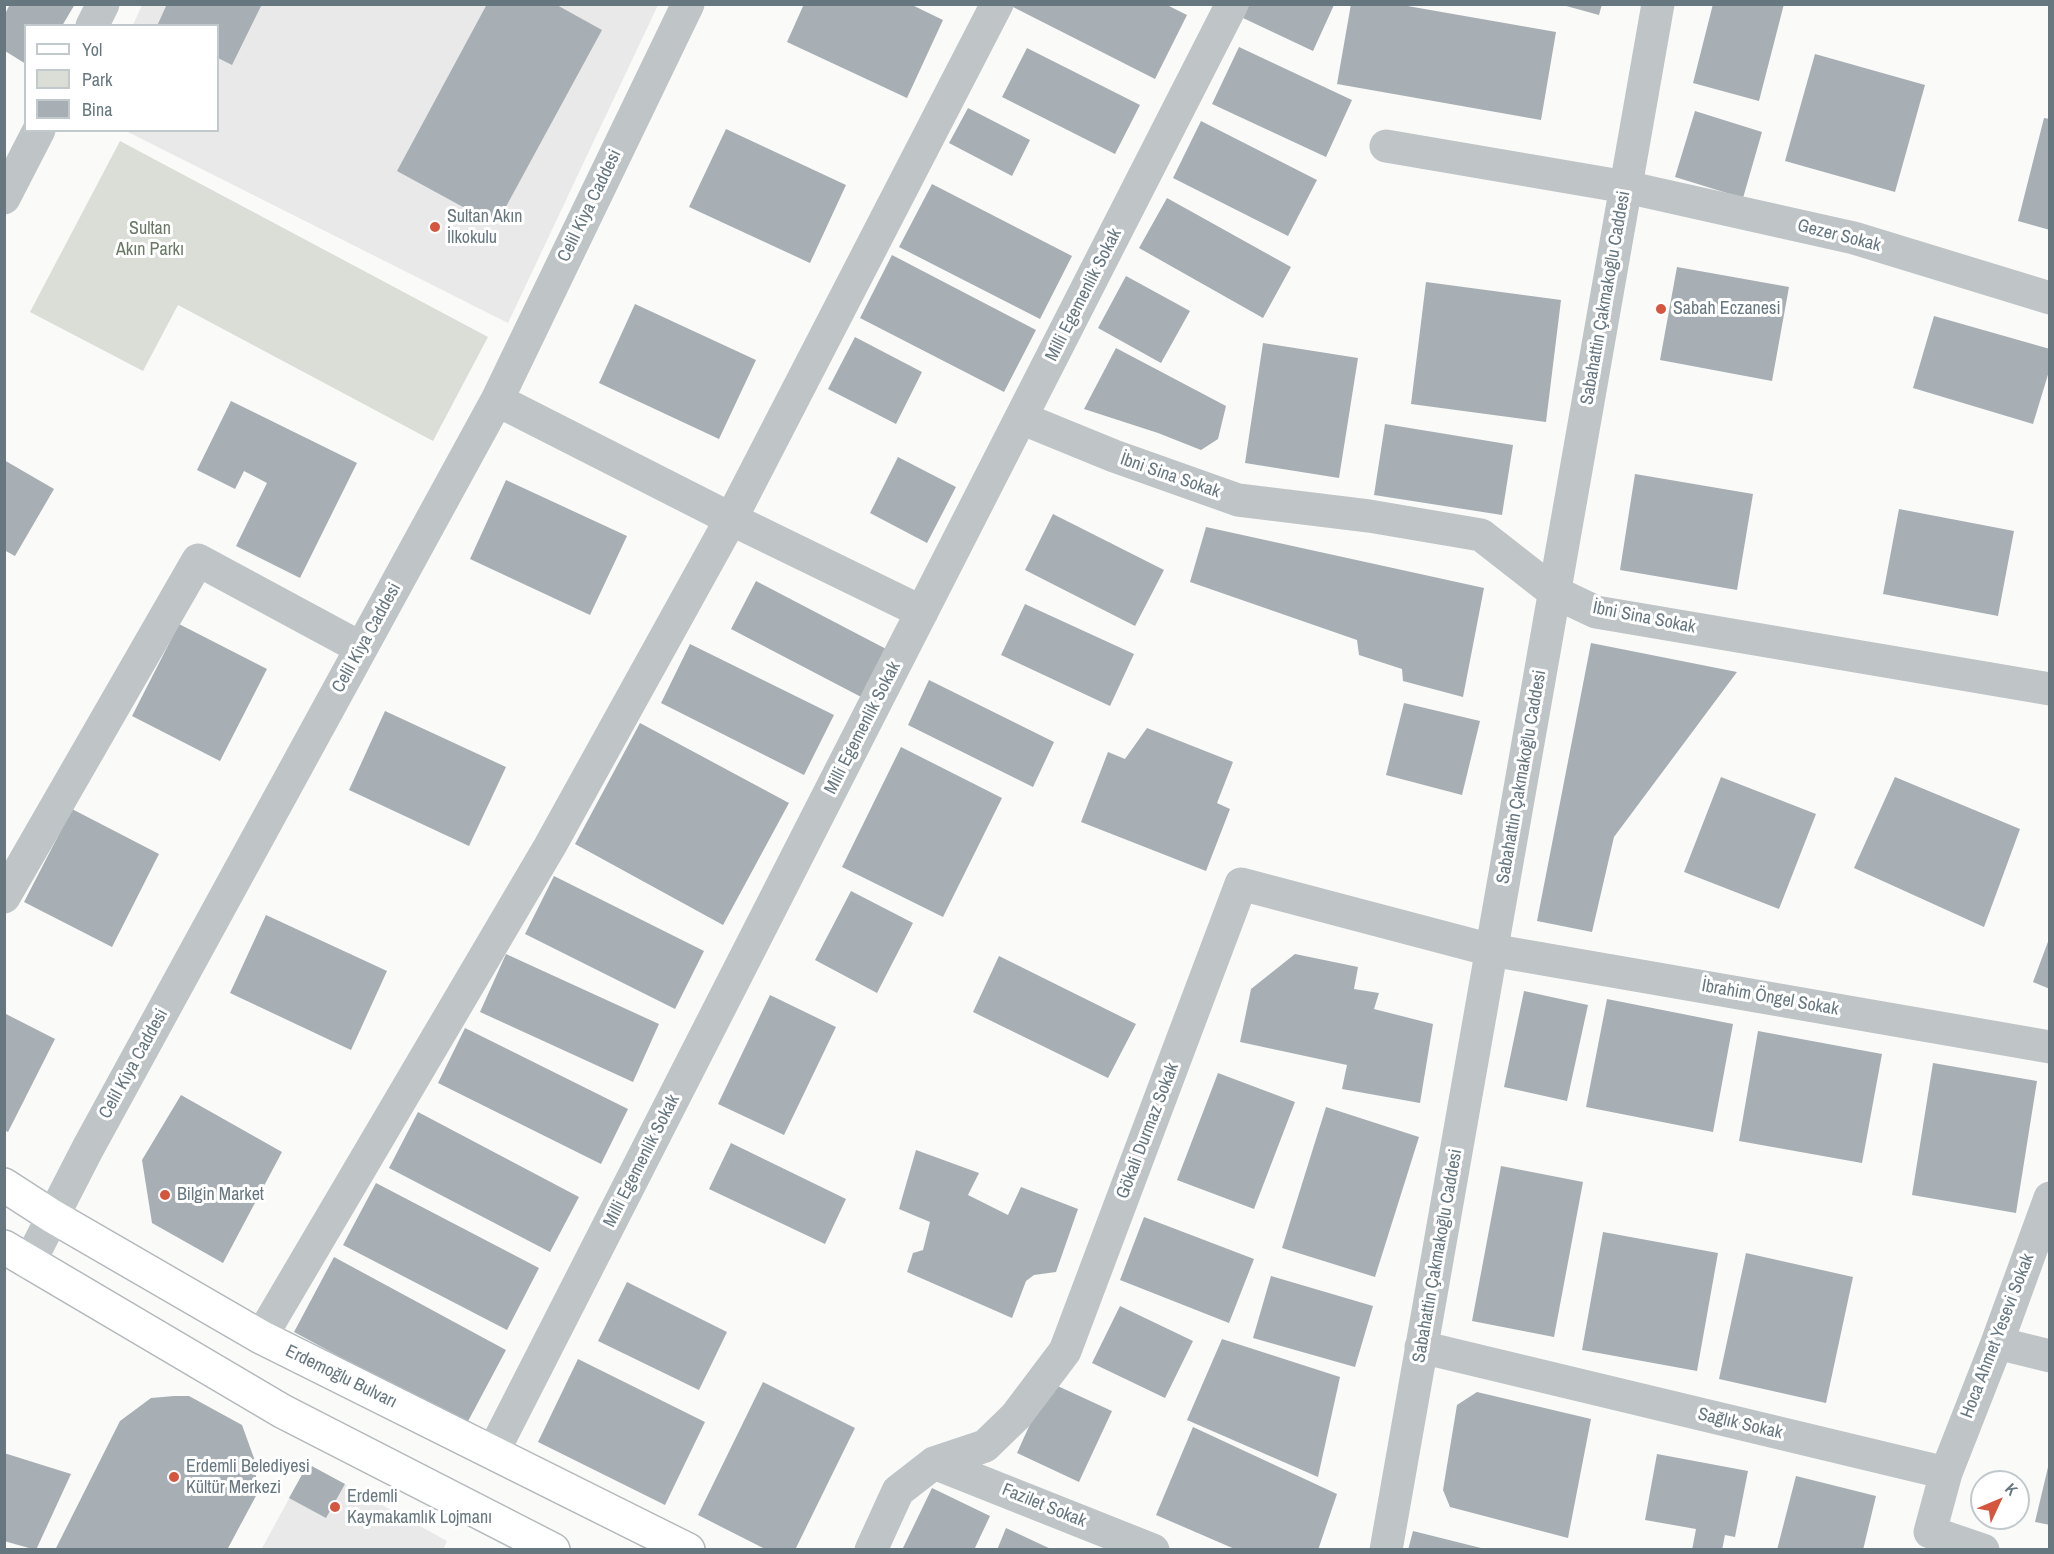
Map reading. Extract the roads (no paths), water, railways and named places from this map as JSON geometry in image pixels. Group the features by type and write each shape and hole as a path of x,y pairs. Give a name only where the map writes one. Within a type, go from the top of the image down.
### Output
{"main road":[{"name":"Erdemoğlu Bulvarı","path":"4,1185 52,1216 261,1337 688,1550"},
{"path":"17,1255 282,1411 552,1550"}],"street":[{"path":"93,24 103,4"},
{"name":"Celil Kiya Caddesi","path":"17,1255 52,1216 497,400 688,4"},
{"path":"261,1337 550,846 731,519 997,4"},
{"name":"Milli Egemenlik Sokak","path":"493,1452 1232,4"},
{"name":"Sabahattin Çakmakoğlu Caddesi","path":"1386,1550 1658,4"},
{"path":"4,198 38,132"},
{"name":"Gezer Sokak","path":"1386,147 1626,187 1854,238 2049,298"},
{"path":"497,400 731,519 922,612"},
{"name":"İbni Sina Sokak","path":"1021,418 1114,456 1238,500 1370,516 1481,535 1554,592 1596,612 2049,688"},
{"path":"4,897 198,560 362,648"},
{"name":"Gökali Durmaz Sokak","path":"871,1550 898,1491 934,1463 985,1446 1016,1416 1065,1351 1241,884 1491,950"},
{"name":"İbrahim Öngel Sokak","path":"1491,950 2049,1047"},
{"name":"Hoca Ahmet Yesevi Sokak","path":"1946,1473 1997,1343 2049,1198"},
{"path":"1997,1343 2049,1356"},
{"name":"Sağlık Sokak","path":"1421,1347 1946,1473"},
{"name":"Fazilet Sokak","path":"934,1463 1153,1550"},
{"path":"1946,1473 1930,1532 1983,1550"}],"place":[{"name":"Sultan Akın İlkokulu","path":"435,227"},
{"name":"Sabah Eczanesi","path":"1661,309"},
{"name":"Bilgin Market","path":"165,1195"},
{"name":"Erdemli Belediyesi Kültür Merkezi","path":"174,1477"},
{"name":"Erdemli Kaymakamlık Lojmanı","path":"335,1507"}],"park label":[{"name":"Sultan Akın Parkı","path":"150,239"}]}
